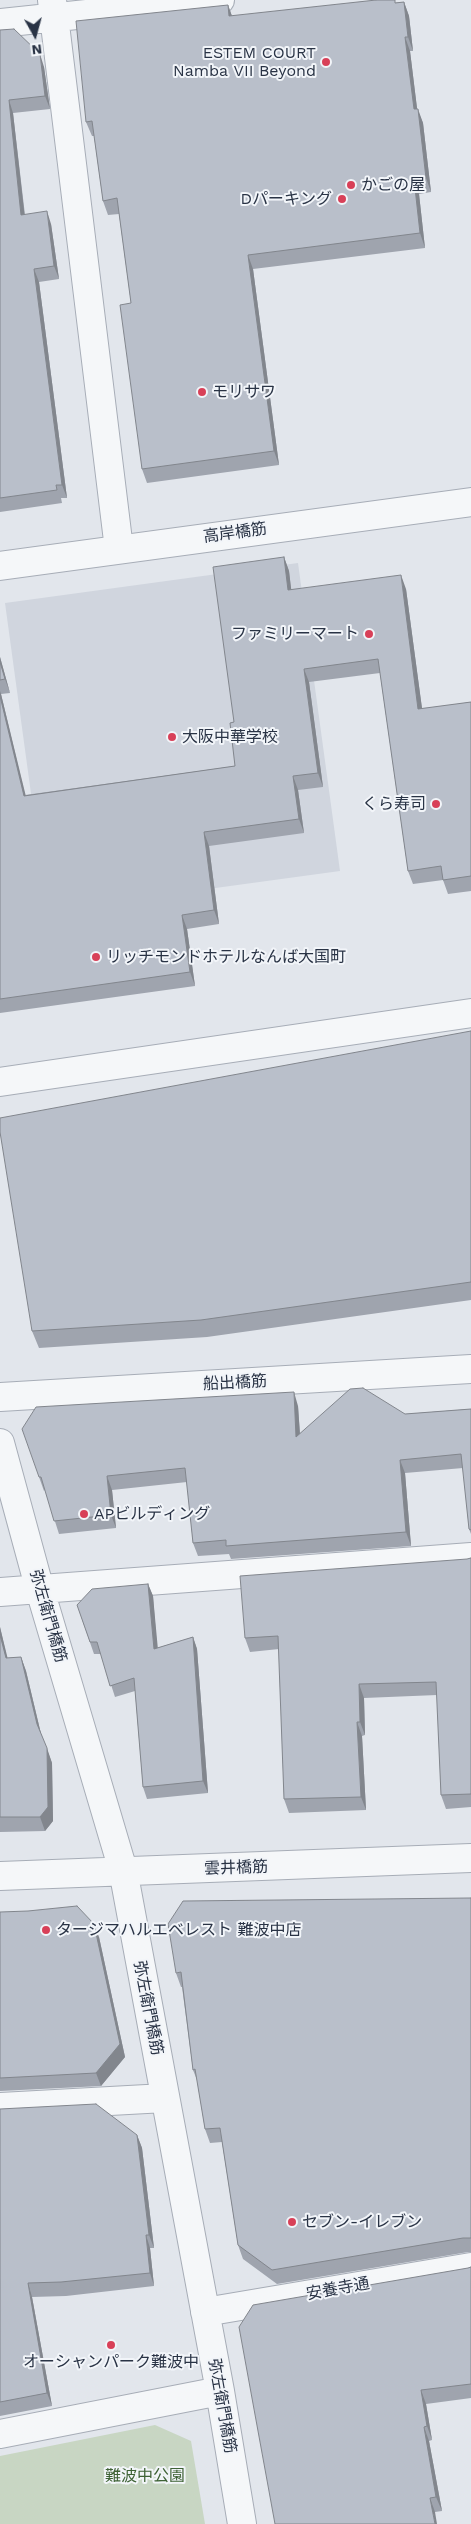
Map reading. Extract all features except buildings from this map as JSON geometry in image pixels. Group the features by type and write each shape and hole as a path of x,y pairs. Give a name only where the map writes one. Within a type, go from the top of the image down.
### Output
{"street":[{"path":"0,23 53,9 220,0"},
{"path":"53,9 119,549"},
{"name":"高岸橋筋","path":"0,566 471,502"},
{"path":"0,1082 471,1013"},
{"name":"船出橋筋","path":"0,1397 471,1369"},
{"name":"弥左衛門橋筋","path":"0,1443 40,1590 123,1872 220,2391 242,2524"},
{"path":"0,1592 471,1557"},
{"name":"雲井橋筋","path":"0,1876 471,1858"},
{"path":"0,2106 165,2098"},
{"name":"安養寺通","path":"205,2312 471,2267"},
{"path":"0,2434 220,2391"}],"shaded area":[{"name":"大阪中華学校","path":"298,563 340,871 47,911 5,603"}],"green space":[{"name":"難波中公園","path":"155,2425 191,2441 205,2524 0,2524 0,2456"}],"place":[{"name":"ESTEM COURT Namba VII Beyond","path":"326,62"},
{"name":"かごの屋","path":"351,185"},
{"name":"Dパーキング","path":"342,199"},
{"name":"モリサワ","path":"202,392"},
{"name":"ファミリーマート","path":"369,634"},
{"name":"大阪中華学校","path":"172,737"},
{"name":"くら寿司","path":"436,804"},
{"name":"リッチモンドホテルなんば大国町","path":"96,957"},
{"name":"APビルディング","path":"84,1514"},
{"name":"タージマハルエベレスト 難波中店","path":"46,1930"},
{"name":"セブン-イレブン","path":"292,2222"},
{"name":"オーシャンパーク難波中","path":"111,2345"}]}
